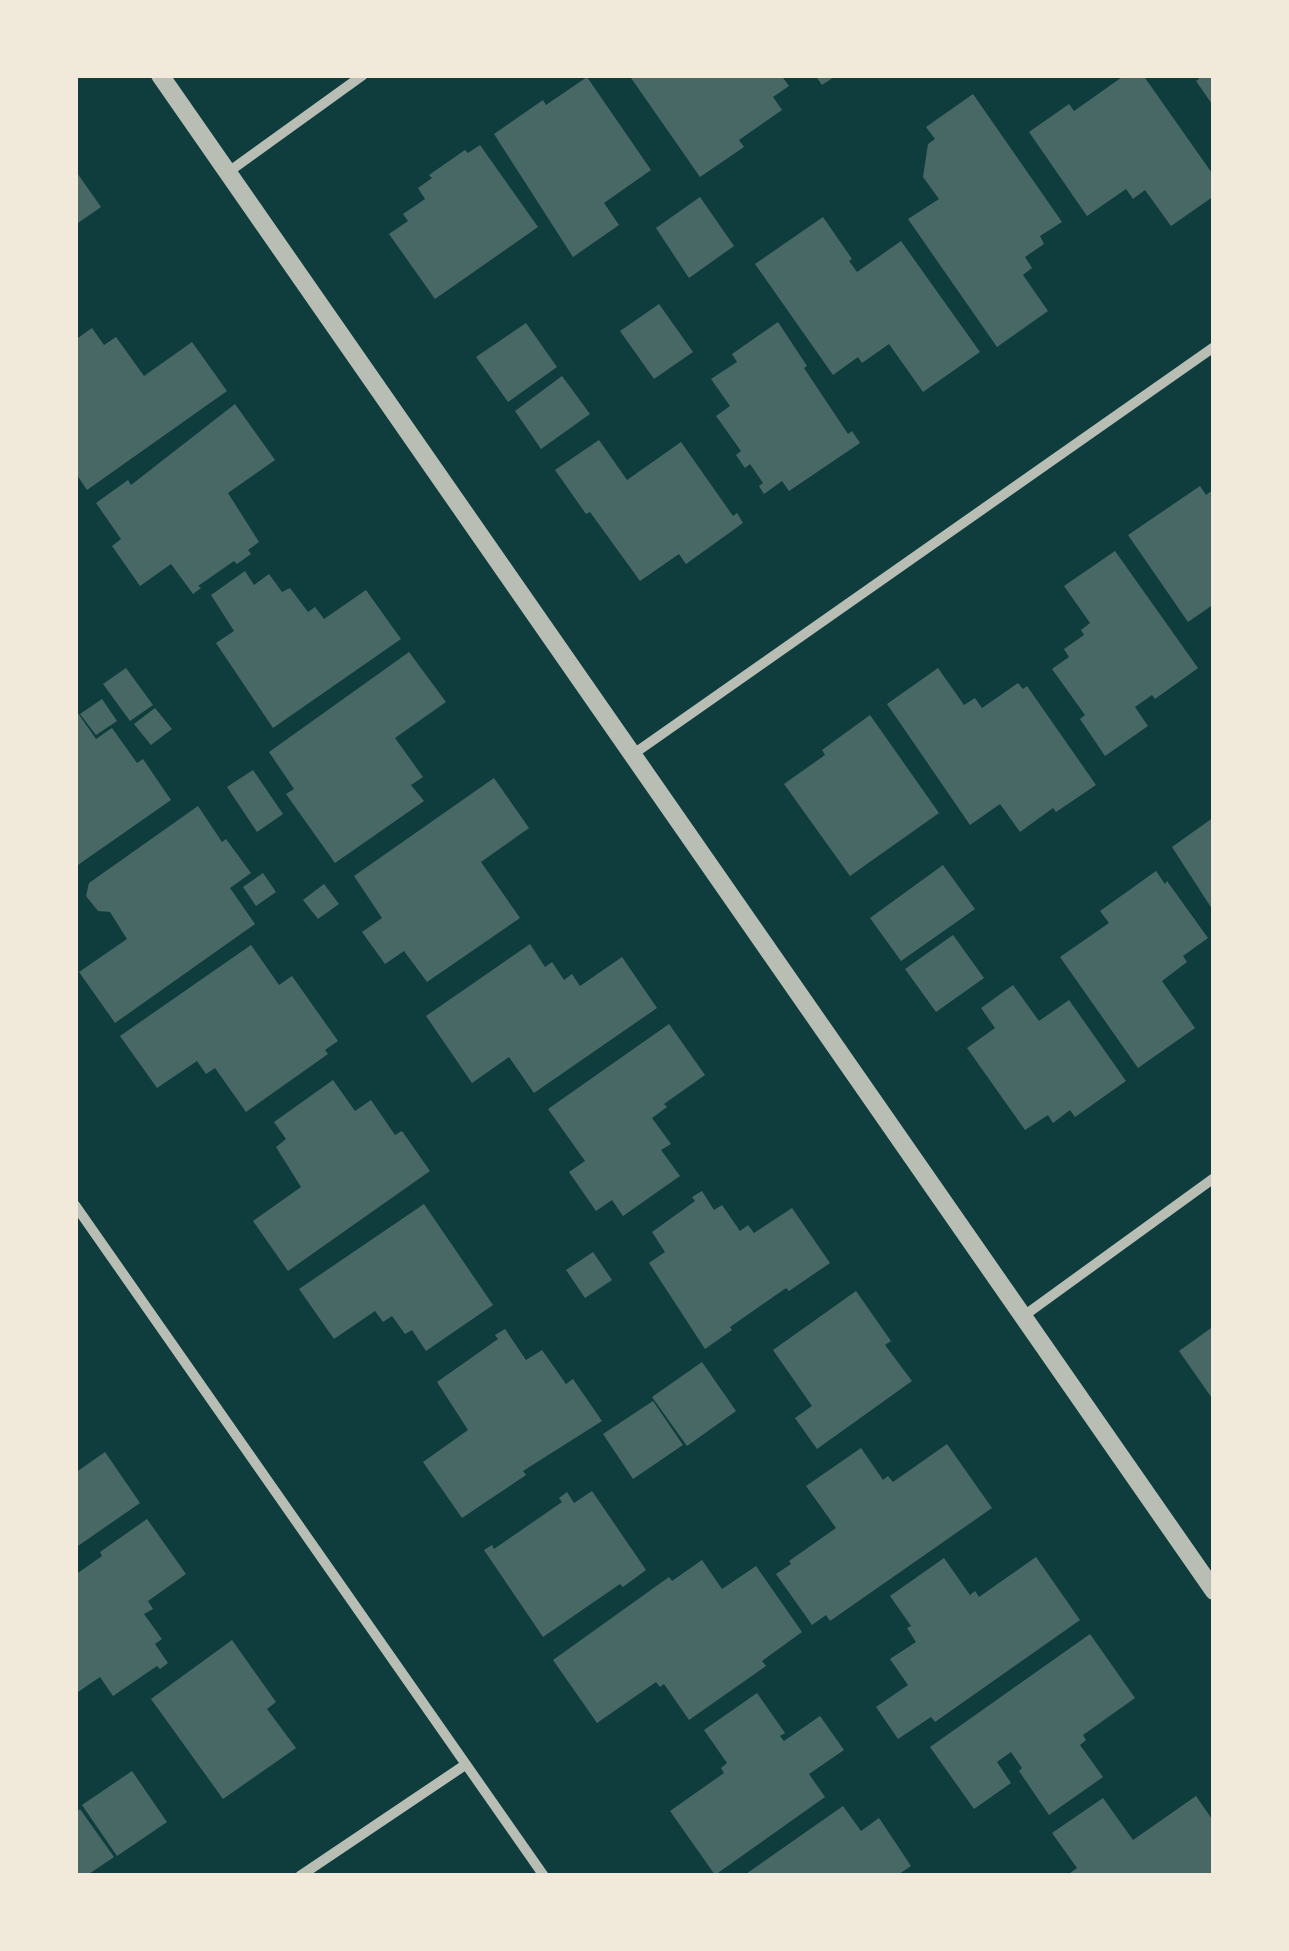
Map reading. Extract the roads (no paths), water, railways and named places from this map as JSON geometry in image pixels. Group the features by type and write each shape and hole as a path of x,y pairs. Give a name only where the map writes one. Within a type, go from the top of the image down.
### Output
{"street":[{"path":"160,75 1214,1591"},
{"path":"227,173 363,75"},
{"path":"632,755 1214,347"},
{"path":"1025,1315 1214,1178"},
{"path":"75,1205 544,1876"},
{"path":"300,1876 465,1765"}]}
